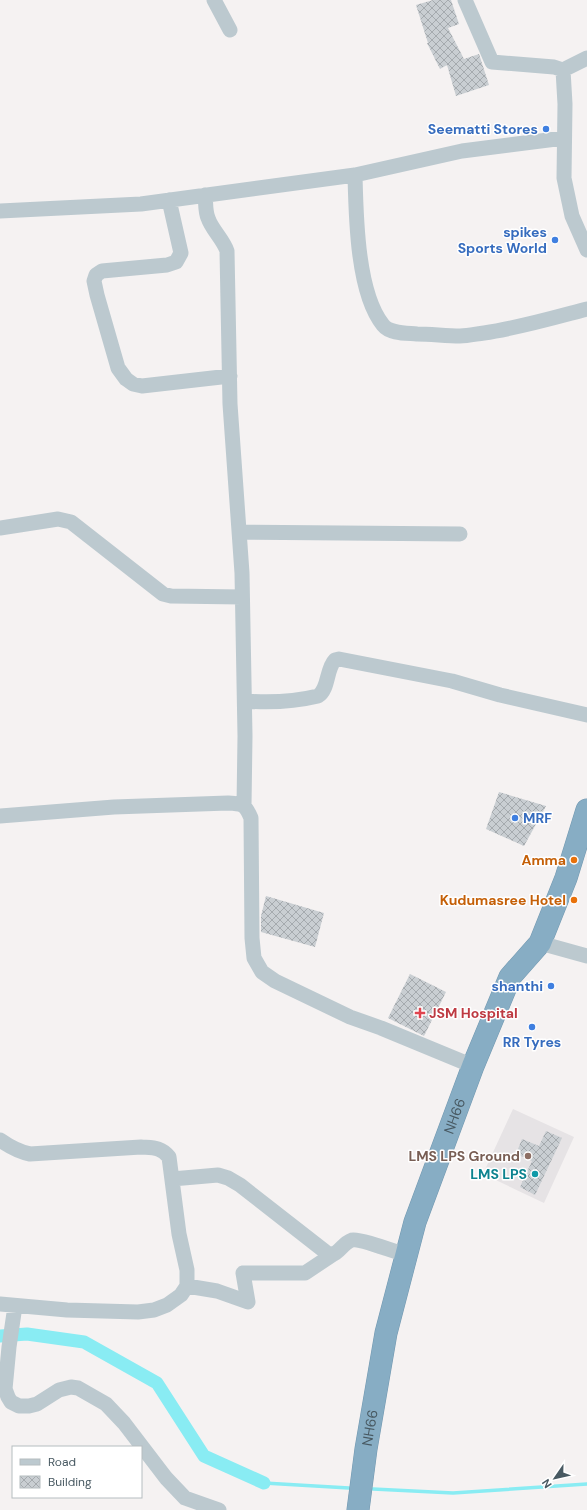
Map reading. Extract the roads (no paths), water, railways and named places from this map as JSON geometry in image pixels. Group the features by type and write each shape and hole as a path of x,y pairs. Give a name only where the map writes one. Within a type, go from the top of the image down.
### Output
{"highway":[{"name":"NH66","path":"358,1510 366,1449 386,1333 415,1222 472,1066 510,978 540,943 566,878 587,810"}],"street":[{"path":"214,0 230,30"},
{"path":"465,0 492,62 554,67 564,70 587,58"},
{"path":"564,70 564,178 572,216 587,250"},
{"path":"0,211 141,204 355,175 462,151 564,138"},
{"path":"355,175 356,216 362,268 370,299 376,313 384,326 392,331 460,336 509,330 587,309"},
{"path":"205,195 207,216 211,226 225,244 227,251 230,404 242,597 245,702 244,806"},
{"path":"169,200 181,253 176,262 167,265 102,271 96,275 94,281 96,294 118,368 126,379 133,384 142,386 230,376"},
{"path":"0,528 58,519 71,522 163,594 171,596 242,597"},
{"path":"239,532 460,534"},
{"path":"245,702 284,702 318,696 324,688 331,664 335,660 339,659 452,681 500,695 587,715"},
{"path":"0,816 129,807 228,802 240,803 244,806 251,818 252,938 254,958 262,972 276,981 350,1017 381,1028 472,1066"},
{"path":"540,943 587,956"},
{"path":"0,1140 9,1147 30,1154 141,1147 157,1149 165,1152 169,1157 179,1234 186,1270 187,1286 181,1295 167,1305 154,1310 138,1312 67,1310 0,1304"},
{"path":"172,1179 218,1175 228,1178 240,1185 327,1253 332,1255"},
{"path":"187,1286 217,1291 248,1302 243,1273 305,1273 332,1255 336,1254 347,1243 356,1240 406,1255"},
{"path":"15,1306 13,1323 6,1346 5,1389 11,1402 19,1406 29,1406 37,1404 59,1390 71,1387 78,1388 106,1404 124,1423 142,1446"},
{"path":"142,1447 184,1504 219,1510"}],"waterway":[{"path":"0,1336 27,1334 84,1342 157,1383 204,1456 264,1483"},
{"path":"264,1483 349,1488"},
{"path":"373,1489 453,1493 587,1484"}],"place":[{"name":"Seematti Stores","path":"546,129"},
{"name":"spikes Sports World","path":"555,240"},
{"name":"MRF","path":"515,818"},
{"name":"Amma","path":"574,860"},
{"name":"Kudumasree Hotel","path":"574,900"},
{"name":"shanthi","path":"551,986"},
{"name":"JSM Hospital","path":"420,1013"},
{"name":"RR Tyres","path":"532,1027"},
{"name":"LMS LPS Ground","path":"528,1156"},
{"name":"LMS LPS","path":"535,1174"}]}
